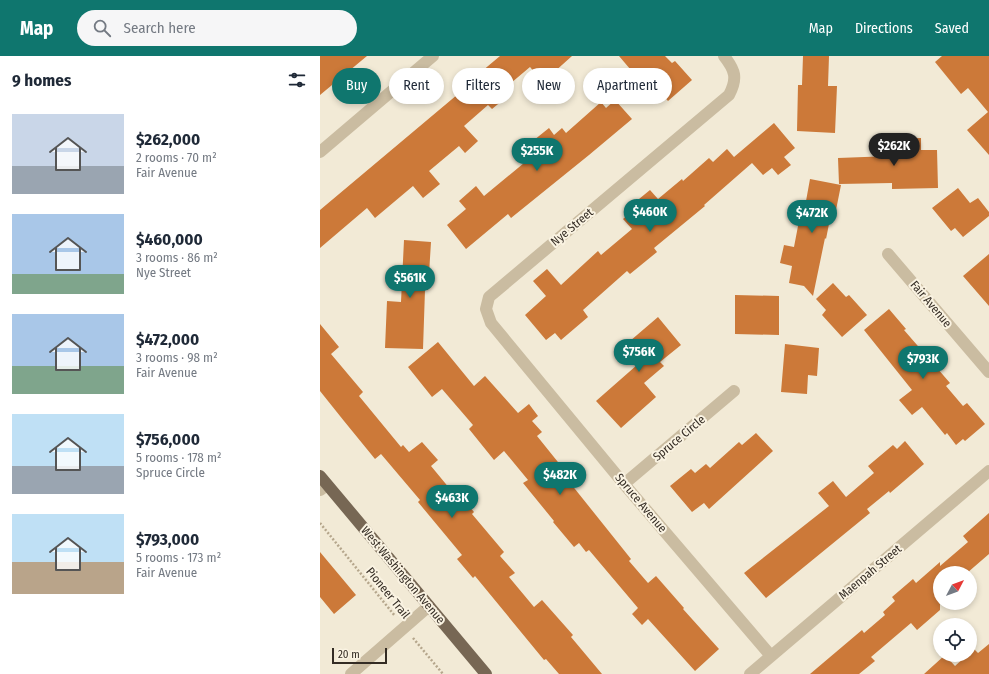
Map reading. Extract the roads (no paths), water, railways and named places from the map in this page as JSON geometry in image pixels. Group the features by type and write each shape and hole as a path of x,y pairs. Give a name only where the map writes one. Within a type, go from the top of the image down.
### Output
{"main road":[{"name":"West Washington Avenue","path":"322,484 429,606 486,674"}],"street":[{"path":"320,152 433,56"},
{"name":"Nye Street","path":"486,310 490,297 729,95 734,85 733,67 724,56"},
{"name":"Fair Avenue","path":"888,254 989,372"},
{"name":"Spruce Avenue","path":"486,310 491,323 624,484 771,656"},
{"name":"Spruce Circle","path":"624,484 734,391"},
{"name":"Maenpah Street","path":"750,674 989,471"},
{"path":"351,674 429,606"}]}
